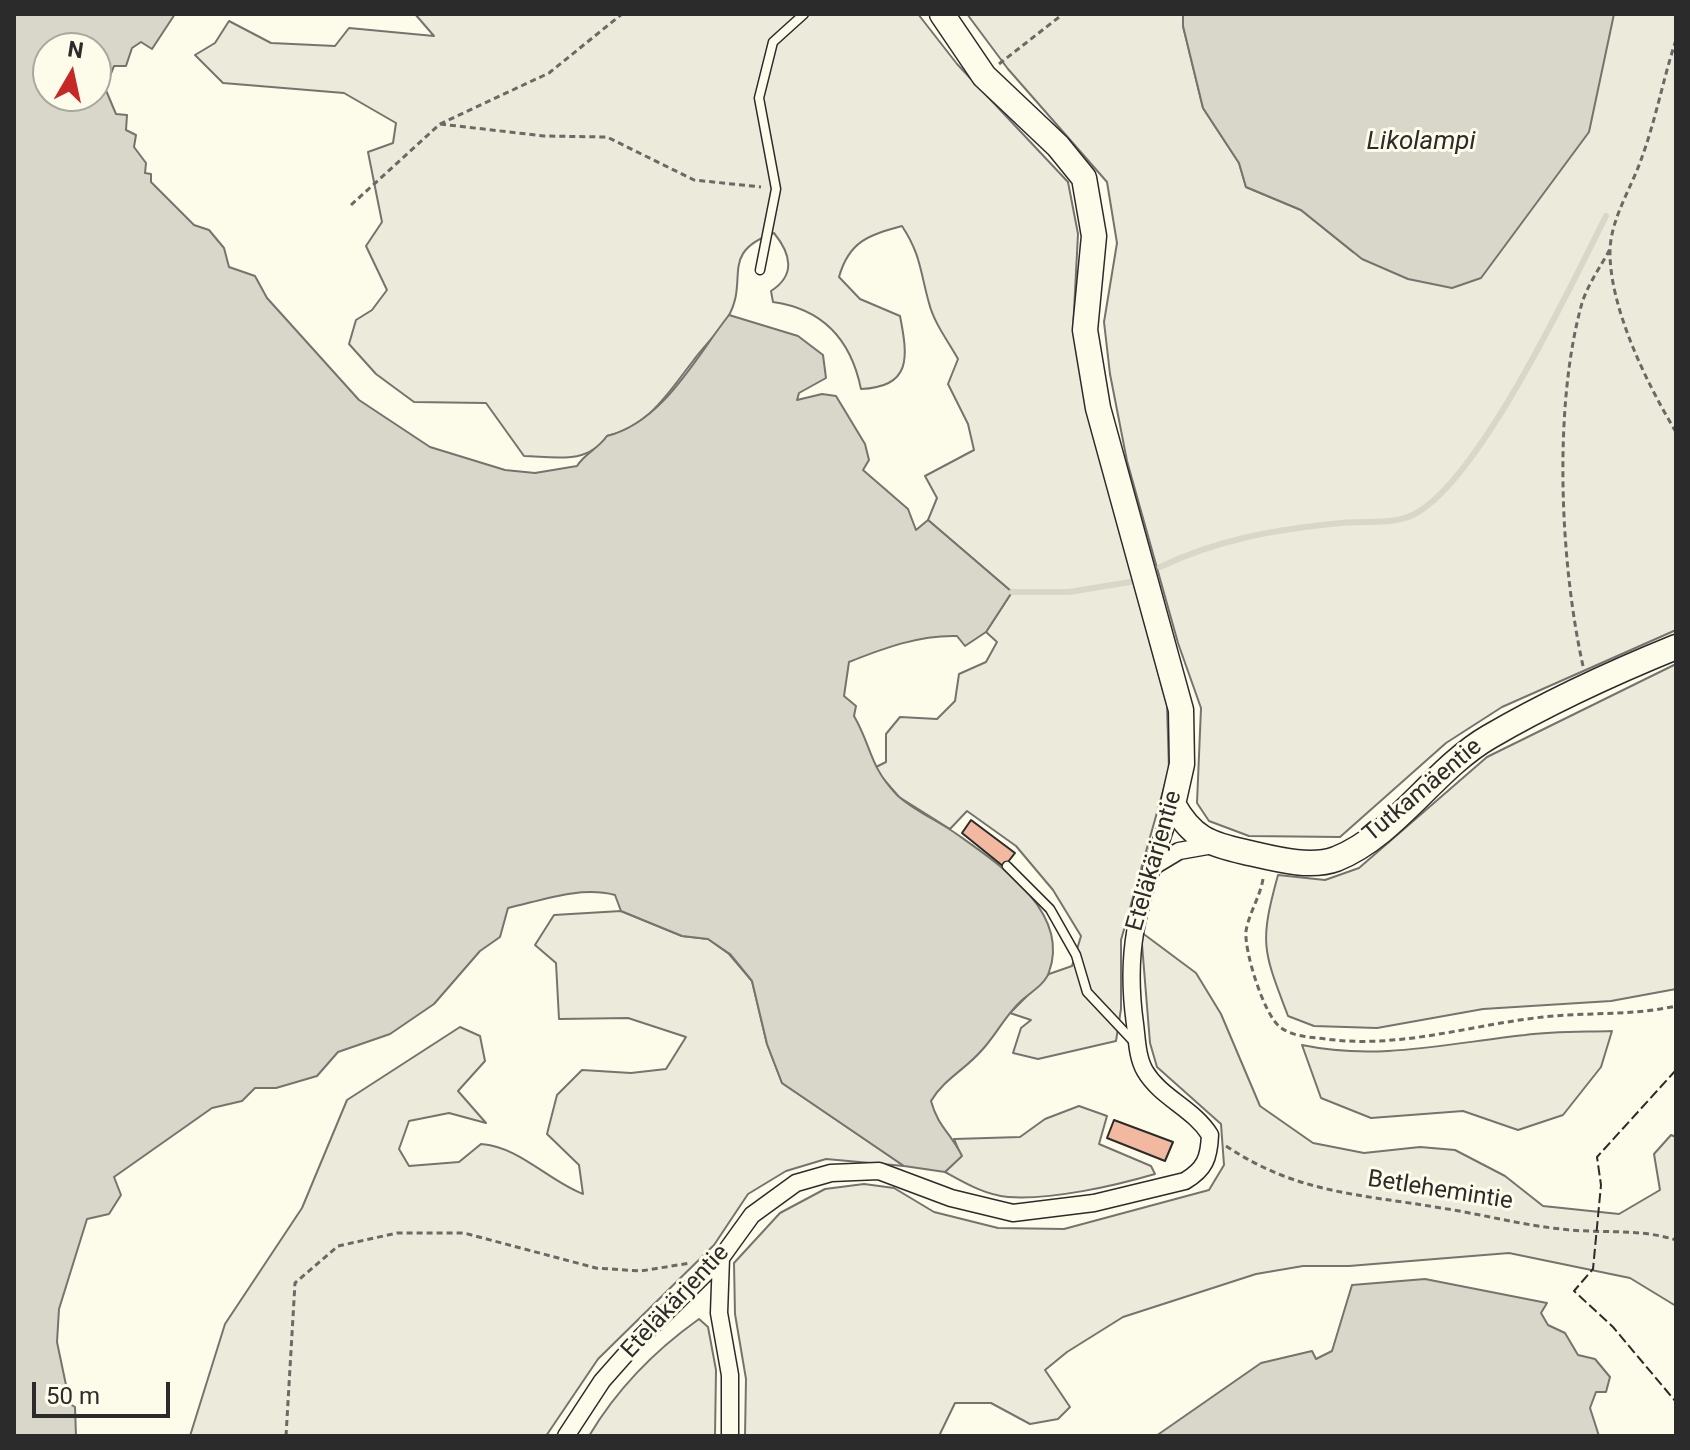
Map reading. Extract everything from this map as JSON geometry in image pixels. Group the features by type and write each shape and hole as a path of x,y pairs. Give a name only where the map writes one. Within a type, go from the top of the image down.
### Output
{"street":[{"name":"Eteläkärjentie","path":"566,1436 621,1360 721,1258 752,1215 796,1183 831,1173 879,1171 951,1198 1013,1213 1094,1203 1185,1181 1207,1162 1210,1135 1194,1113 1164,1091 1146,1071 1138,1045 1129,957 1138,909 1173,804 1182,764 1181,710 1098,408 1085,330 1094,236 1084,178 1058,146 984,76 942,14"},
{"name":"Tutkamäentie","path":"1173,804 1186,828 1213,845 1268,857 1311,862 1335,859 1376,832 1486,739 1587,686 1676,647"},
{"path":"1154,866 1179,851 1213,845"},
{"path":"721,1258 719,1313 730,1375 730,1436"}],"lane":[{"path":"760,270 776,189 759,98 773,42 804,14"},
{"path":"1007,866 1024,880 1058,921 1076,955 1087,992 1138,1045"}],"path":[{"path":"351,205 440,124 549,73 622,14"},
{"path":"984,76 1063,14"},
{"path":"1676,40 1642,156 1614,226 1610,249 1613,283 1630,333 1658,402 1676,432"},
{"path":"440,124 544,136 607,137 694,180 776,189"},
{"path":"1587,686 1569,602 1565,376 1583,300 1610,249"},
{"path":"1268,857 1246,932 1247,952 1265,1005 1278,1026 1297,1036 1356,1044 1423,1038 1544,1017 1611,1015 1676,1006"},
{"name":"Betlehemintie","path":"1210,1135 1254,1162 1333,1193 1401,1201 1561,1229 1657,1234 1676,1240"},
{"path":"286,1436 295,1283 338,1246 397,1233 464,1233 596,1268 641,1271 721,1258"}],"shaded area":[{"path":"415,14 918,14 957,64 1068,182 1078,234 1073,330 1089,419 1167,705 1169,770 1121,940 1121,1009 1116,1041 1038,1059 1013,1053 1021,1028 1031,1020 1010,1013 1049,974 1072,966 1081,936 1053,890 1016,846 967,811 950,829 899,797 874,768 886,762 886,734 900,717 937,719 955,701 959,674 986,662 997,642 986,632 1012,592 928,520 937,498 925,476 974,450 968,424 948,384 958,359 934,318 917,255 902,226 862,241 848,255 839,277 860,299 900,316 905,357 898,376 890,383 861,389 850,356 832,330 806,312 773,302 771,291 784,278 788,264 784,249 774,233 746,249 738,268 737,291 728,317 666,396 646,416 635,425 607,436 590,452 559,458 524,456 486,403 414,402 376,374 349,344 356,320 372,310 387,290 366,246 382,222 368,152 393,143 396,123 344,93 223,83 195,55 215,43 229,21 271,43 335,46 349,28 434,36"},
{"path":"967,14 1183,14 1183,26 1203,108 1239,163 1246,187 1301,210 1353,252 1509,14 1676,14 1676,630 1502,707 1446,743 1340,837 1249,836 1209,821 1197,803 1201,708 1178,643 1127,461 1110,374 1104,322 1117,243 1107,182 1008,69"},
{"path":"1676,664 1676,989 1611,1001 1483,1009 1377,1028 1314,1026 1288,1016 1266,947 1268,917 1278,875 1325,880 1359,868 1487,757"},
{"path":"621,911 682,936 708,939 729,954 752,981 767,1044 782,1083 904,1166 826,1159 786,1171 748,1194 714,1245 598,1359 546,1436 190,1436 225,1324 302,1208 347,1100 460,1027 480,1036 485,1061 458,1091 486,1123 449,1113 409,1121 399,1149 409,1166 459,1162 481,1144 495,1146 521,1157 583,1194 579,1165 547,1134 557,1095 582,1070 631,1073 666,1069 686,1037 628,1018 559,1019 556,963 535,945 554,915"},
{"path":"1141,932 1196,973 1221,1014 1260,1106 1313,1143 1364,1153 1420,1147 1455,1150 1505,1176 1543,1206 1619,1214 1660,1190 1654,1154 1671,1135 1676,1137 1676,1306 1630,1278 1509,1253 1349,1266 1303,1266 1256,1274 1123,1317 1067,1352 1045,1370 1070,1407 1058,1419 1030,1424 991,1403 955,1403 939,1436 745,1436 746,1379 735,1314 734,1263 780,1213 825,1189 864,1184 894,1188 934,1212 998,1228 1064,1229 1209,1190 1224,1165 1221,1124 1157,1067 1150,1043"},
{"path":"1612,1031 1601,1067 1563,1115 1518,1130 1463,1111 1371,1118 1321,1098 1302,1045 1386,1051 1558,1032"},
{"path":"1079,1106 1107,1116 1099,1144 1151,1166 1155,1174 1083,1191 1008,1197 975,1188 945,1172 961,1156 954,1139 1020,1137 1045,1119"},
{"path":"699,1319 708,1327 716,1370 715,1436 589,1436 612,1402 638,1372"}],"water":[{"path":"14,14 175,14 152,49 141,42 132,48 126,66 114,66 112,71 112,32 32,32 32,112 112,112 112,105 116,114 127,115 126,130 136,135 134,147 146,163 145,173 151,174 151,182 194,225 209,230 224,248 229,267 255,276 267,298 359,400 430,447 505,470 535,473 577,466 607,436 627,429 661,403 729,315 798,336 823,355 826,378 799,393 797,400 822,394 836,396 865,444 869,460 863,470 908,509 916,530 928,520 1012,592 986,632 965,646 957,636 929,638 889,647 849,662 844,696 856,706 854,716 888,785 904,801 958,835 1011,875 1041,910 1050,929 1053,950 1044,981 1015,1007 982,1050 942,1086 931,1101 937,1117 962,1156 945,1172 904,1166 782,1083 767,1044 752,981 730,954 708,939 682,936 621,911 615,895 588,892 562,895 508,908 500,937 480,951 434,1004 390,1034 338,1052 317,1076 276,1088 255,1088 242,1101 212,1108 114,1177 121,1195 109,1214 87,1219 59,1309 57,1342 70,1404 75,1407 76,1436 14,1436"},
{"name":"Likolampi","path":"1183,14 1614,14 1589,132 1481,278 1452,288 1408,279 1362,259 1301,210 1246,187 1239,163 1203,108 1183,26"},
{"path":"1425,1279 1547,1303 1541,1313 1548,1325 1565,1333 1578,1355 1595,1359 1610,1377 1606,1392 1596,1392 1590,1408 1599,1436 1156,1436 1261,1363 1312,1351 1316,1359 1332,1351 1352,1285"}],"building":[{"path":"971,820 1015,853 1004,867 962,833"},
{"path":"1114,1120 1173,1142 1165,1161 1107,1138"}],"waterway":[{"path":"1160,567 1226,542 1271,532 1401,519 1434,500 1462,469 1519,382 1606,216"},
{"path":"1012,592 1069,592 1130,582"}],"fence":[{"path":"1676,1070 1597,1157 1601,1185 1593,1269 1574,1291 1613,1327 1676,1402"}]}
